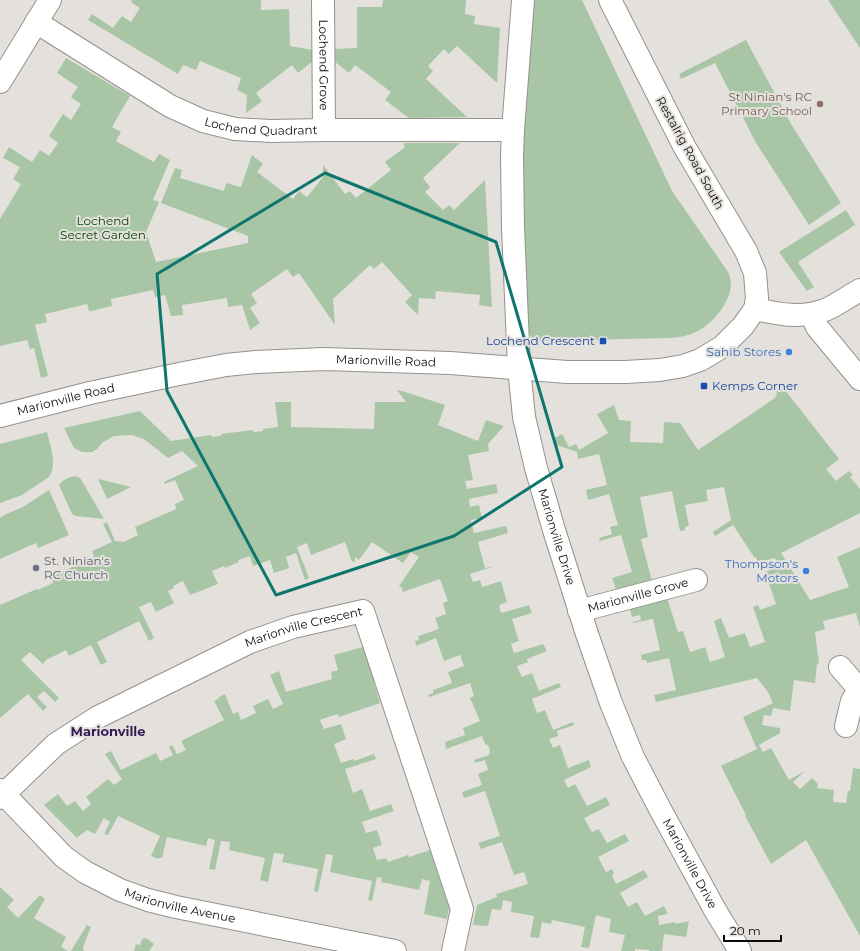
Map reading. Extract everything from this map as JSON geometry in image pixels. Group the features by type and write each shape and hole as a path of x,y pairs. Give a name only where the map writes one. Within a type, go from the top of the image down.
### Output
{"street":[{"path":"0,82 50,0"},
{"name":"Lochend Grove","path":"323,0 324,130"},
{"path":"519,368 513,227 513,130 523,0"},
{"name":"Restalrig Road South","path":"610,0 684,146 746,251 755,273 757,298 755,308"},
{"name":"Lochend Quadrant","path":"36,22 166,104 192,117 235,129 271,131 513,130"},
{"path":"755,308 793,316 811,314 826,310 860,290"},
{"name":"Marionville Road","path":"0,416 83,395 179,374 219,366 256,362 324,359 450,363 590,373 668,370 700,360 722,347 743,326 755,308"},
{"path":"811,314 817,326 860,379"},
{"name":"Marionville Drive","path":"519,368 524,416 536,468 579,610 611,703 633,757 653,796 715,910 740,951"},
{"name":"Marionville Grove","path":"579,610 696,580"},
{"name":"Marionville Crescent","path":"1,794 56,744 98,717 250,642 293,627 364,610 462,909 453,951"},
{"path":"840,667 860,688 852,702 846,726"},
{"name":"Marionville Avenue","path":"1,794 64,857 85,872 120,890 148,900 169,905 395,951"}],"highlighted area":[{"path":"325,173 496,242 562,467 454,536 276,595 167,391 157,274"}],"green space":[{"path":"132,0 261,0 261,10 289,9 290,46 313,50 313,61 298,73 292,65 256,93 262,101 246,113 247,95 237,90 241,78 200,61 196,70 183,65 178,74 88,20 92,14 113,28 122,16 131,22 140,8 131,2"},
{"path":"383,0 466,0 465,14 475,16 474,24 500,28 497,83 457,46 449,54 444,49 428,66 433,71 426,79 467,117 409,118 385,100 391,92 355,65 349,73 334,61 333,49 357,48 357,7 382,7"},
{"path":"533,0 582,0 672,191 730,277 731,286 725,304 712,321 696,332 686,336 670,338 539,341 532,338 529,333 525,274 523,125"},
{"path":"828,0 860,0 860,48"},
{"path":"746,40 791,124 841,203 809,225 756,143 715,63 681,79 679,74"},
{"name":"Lochend Secret Garden","path":"66,58 130,96 112,127 121,132 116,141 154,162 159,154 170,160 153,200 159,202 146,232 156,262 248,243 248,236 161,203 175,168 182,170 180,178 224,191 226,183 241,187 252,155 263,164 257,172 293,199 299,191 307,197 323,177 323,165 345,194 350,191 356,198 391,170 385,162 404,148 404,143 460,143 423,178 430,187 425,192 443,210 449,205 454,210 485,180 492,307 479,305 480,295 436,291 435,299 419,298 418,315 405,302 412,295 382,262 374,269 370,265 333,299 335,325 299,273 293,277 287,269 251,294 257,303 250,308 260,323 250,330 242,305 228,307 227,298 182,305 183,315 171,316 165,295 155,297 153,290 111,299 112,306 91,311 89,311 87,304 45,314 47,322 35,325 48,376 41,378 34,348 30,349 27,340 0,346 0,219 21,184 13,179 20,167 3,158 9,147 32,162 40,150 49,156 58,143 49,136 63,114 71,120 81,104 71,97 78,87 57,73"},
{"path":"846,210 860,233 855,225 798,262 814,287 807,291 779,252"},
{"path":"781,385 839,459 826,469 836,481 849,471 853,475 850,477 860,489 860,513 781,553 810,600 849,587 837,557 860,547 860,627 856,613 823,621 825,629 815,632 819,663 817,664 815,683 794,680 790,711 773,708 771,716 764,715 762,725 780,728 780,733 759,745 763,752 771,748 789,780 805,771 793,782 800,789 812,778 818,784 817,788 834,790 833,802 846,803 848,791 850,791 853,768 860,769 860,936 806,840 771,864 745,816 746,815 721,766 757,749 743,717 773,703 768,692 757,678 656,702 654,695 676,690 669,658 647,663 646,660 642,660 641,655 660,650 653,619 634,623 633,622 641,620 640,615 632,617 629,607 667,598 678,632 683,631 690,652 705,647 710,662 725,657 714,621 721,618 729,638 745,633 750,647 765,642 753,607 758,605 760,610 776,604 765,572 779,567 775,558 758,563 756,557 754,557 733,525 715,536 713,532 731,520 724,487 706,490 708,501 685,505 689,526 685,527 685,530 680,531 672,491 640,497 648,537 641,539 652,581 616,589 612,578 632,572 621,535 600,541 599,538 612,534 610,527 618,525 609,494 588,500 586,490 607,485 599,454 578,459 577,452 554,444 553,439 562,434 569,447 576,444 579,450 608,433 597,414 614,405 619,420 631,421 630,442 663,443 664,422 680,423 698,450 775,398 777,393 774,389"},
{"path":"397,390 445,405 438,425 478,441 486,420 504,426 488,444 489,451 468,455 473,480 465,481 467,489 496,484 498,493 469,499 470,507 479,505 482,518 471,520 474,533 506,526 508,533 478,542 485,568 495,566 470,574 473,582 480,580 482,587 501,581 507,602 499,605 501,613 529,605 532,613 512,619 519,641 511,644 514,653 543,644 547,651 527,659 528,662 517,666 522,677 532,673 539,691 559,683 561,687 532,699 537,713 545,710 553,730 573,722 574,725 557,731 558,736 549,739 553,748 560,745 568,768 589,760 591,767 564,780 568,788 575,784 587,806 606,797 610,805 584,818 592,832 599,829 607,843 625,834 629,841 598,857 606,872 612,869 614,873 612,875 616,884 644,870 648,877 620,893 628,907 637,902 645,916 664,906 668,914 658,916 659,925 689,921 686,937 664,934 662,951 635,949 635,951 621,951 625,935 609,932 611,919 596,915 589,948 581,947 585,927 552,920 551,924 542,922 539,938 530,937 534,916 511,912 512,902 503,900 501,910 492,909 488,926 473,925 477,905 497,897 496,894 528,884 524,872 514,875 502,842 481,849 478,843 500,836 485,791 464,798 462,792 482,785 478,774 488,770 485,760 475,763 474,760 489,755 490,750 488,745 485,744 482,736 446,749 445,742 465,735 463,728 480,721 470,698 474,696 470,683 429,697 428,695 433,693 433,690 452,683 448,672 464,666 460,655 444,661 436,638 416,646 415,641 419,640 418,636 439,629 435,618 446,614 443,603 448,601 440,579 403,592 402,588 399,586 419,557 411,552 403,563 372,542 359,560 355,557 355,561 352,562 345,542 311,555 307,543 297,547 309,578 305,580 296,553 286,557 289,568 274,573 270,560 253,566 250,556 238,560 239,562 225,568 224,566 212,571 218,584 190,595 183,581 173,586 174,588 168,591 174,603 156,612 151,602 139,607 154,638 149,641 139,621 97,642 107,662 101,665 91,645 69,656 66,650 46,660 43,664 30,652 21,660 59,698 55,702 44,691 37,697 47,707 43,711 28,694 0,718 0,605 53,583 51,577 94,557 92,551 112,542 103,524 107,522 115,541 124,542 138,535 135,527 176,509 175,504 184,500 175,480 165,484 164,482 198,466 182,451 168,458 144,439 131,435 114,436 103,442 92,452 82,452 74,448 64,428 140,411 171,441 211,435 212,437 221,436 221,434 253,430 253,432 263,431 263,429 278,427 275,402 291,402 291,427 374,429 375,402 406,402"},
{"path":"47,432 53,461 52,472 49,477 22,495 0,503 0,444"},
{"path":"75,476 80,478 104,519 76,516 72,514 59,485 66,479"},
{"path":"98,479 131,487 107,499"},
{"path":"49,490 69,535 38,548 36,543 0,559 0,518 23,507"},
{"path":"363,647 375,682 374,683 380,703 339,717 337,714 320,720 324,729 341,724 346,739 334,744 341,763 353,759 354,761 374,754 376,759 345,769 353,793 362,789 370,811 391,804 394,811 362,822 366,833 377,830 382,845 373,848 377,860 386,858 388,862 408,855 409,857 430,850 449,907 447,919 424,914 430,881 422,879 419,890 381,882 382,878 377,877 372,901 368,900 372,881 330,872 333,855 326,854 318,892 314,891 318,869 282,862 284,854 274,853 268,882 260,880 265,858 229,850 230,842 221,841 215,870 209,869 215,840 208,838 206,846 167,837 162,858 158,859 151,856 160,836 118,816 108,835 104,834 110,822 104,818 95,834 87,830 77,838 44,805 58,794 67,806 75,801 83,811 91,804 86,797 108,779 114,785 122,779 105,754 111,751 121,770 156,753 160,761 173,755 169,747 172,745 177,754 186,750 181,741 224,720 214,701 219,697 225,694 233,714 238,712 241,720 256,713 253,706 268,699 273,709 283,704 270,675 279,671 286,692 332,679 331,672 338,670 334,655"},
{"path":"0,887 14,900 7,907 18,918 40,895 45,899 34,918 66,937 61,947 68,951 0,951"},
{"path":"87,925 91,927 83,947 84,951 71,951"},
{"path":"146,938 154,944 149,951 134,951 136,944 140,945 142,939"}],"place":[{"name":"St Ninian's RC Primary School","path":"820,104"},
{"name":"Lochend Crescent","path":"603,341"},
{"name":"Sahib Stores","path":"789,352"},
{"name":"Kemps Corner","path":"704,386"},
{"name":"St. Ninian's RC Church","path":"36,568"},
{"name":"Thompson's Motors","path":"806,571"}],"district":[{"name":"Marionville","path":"108,731"}]}
